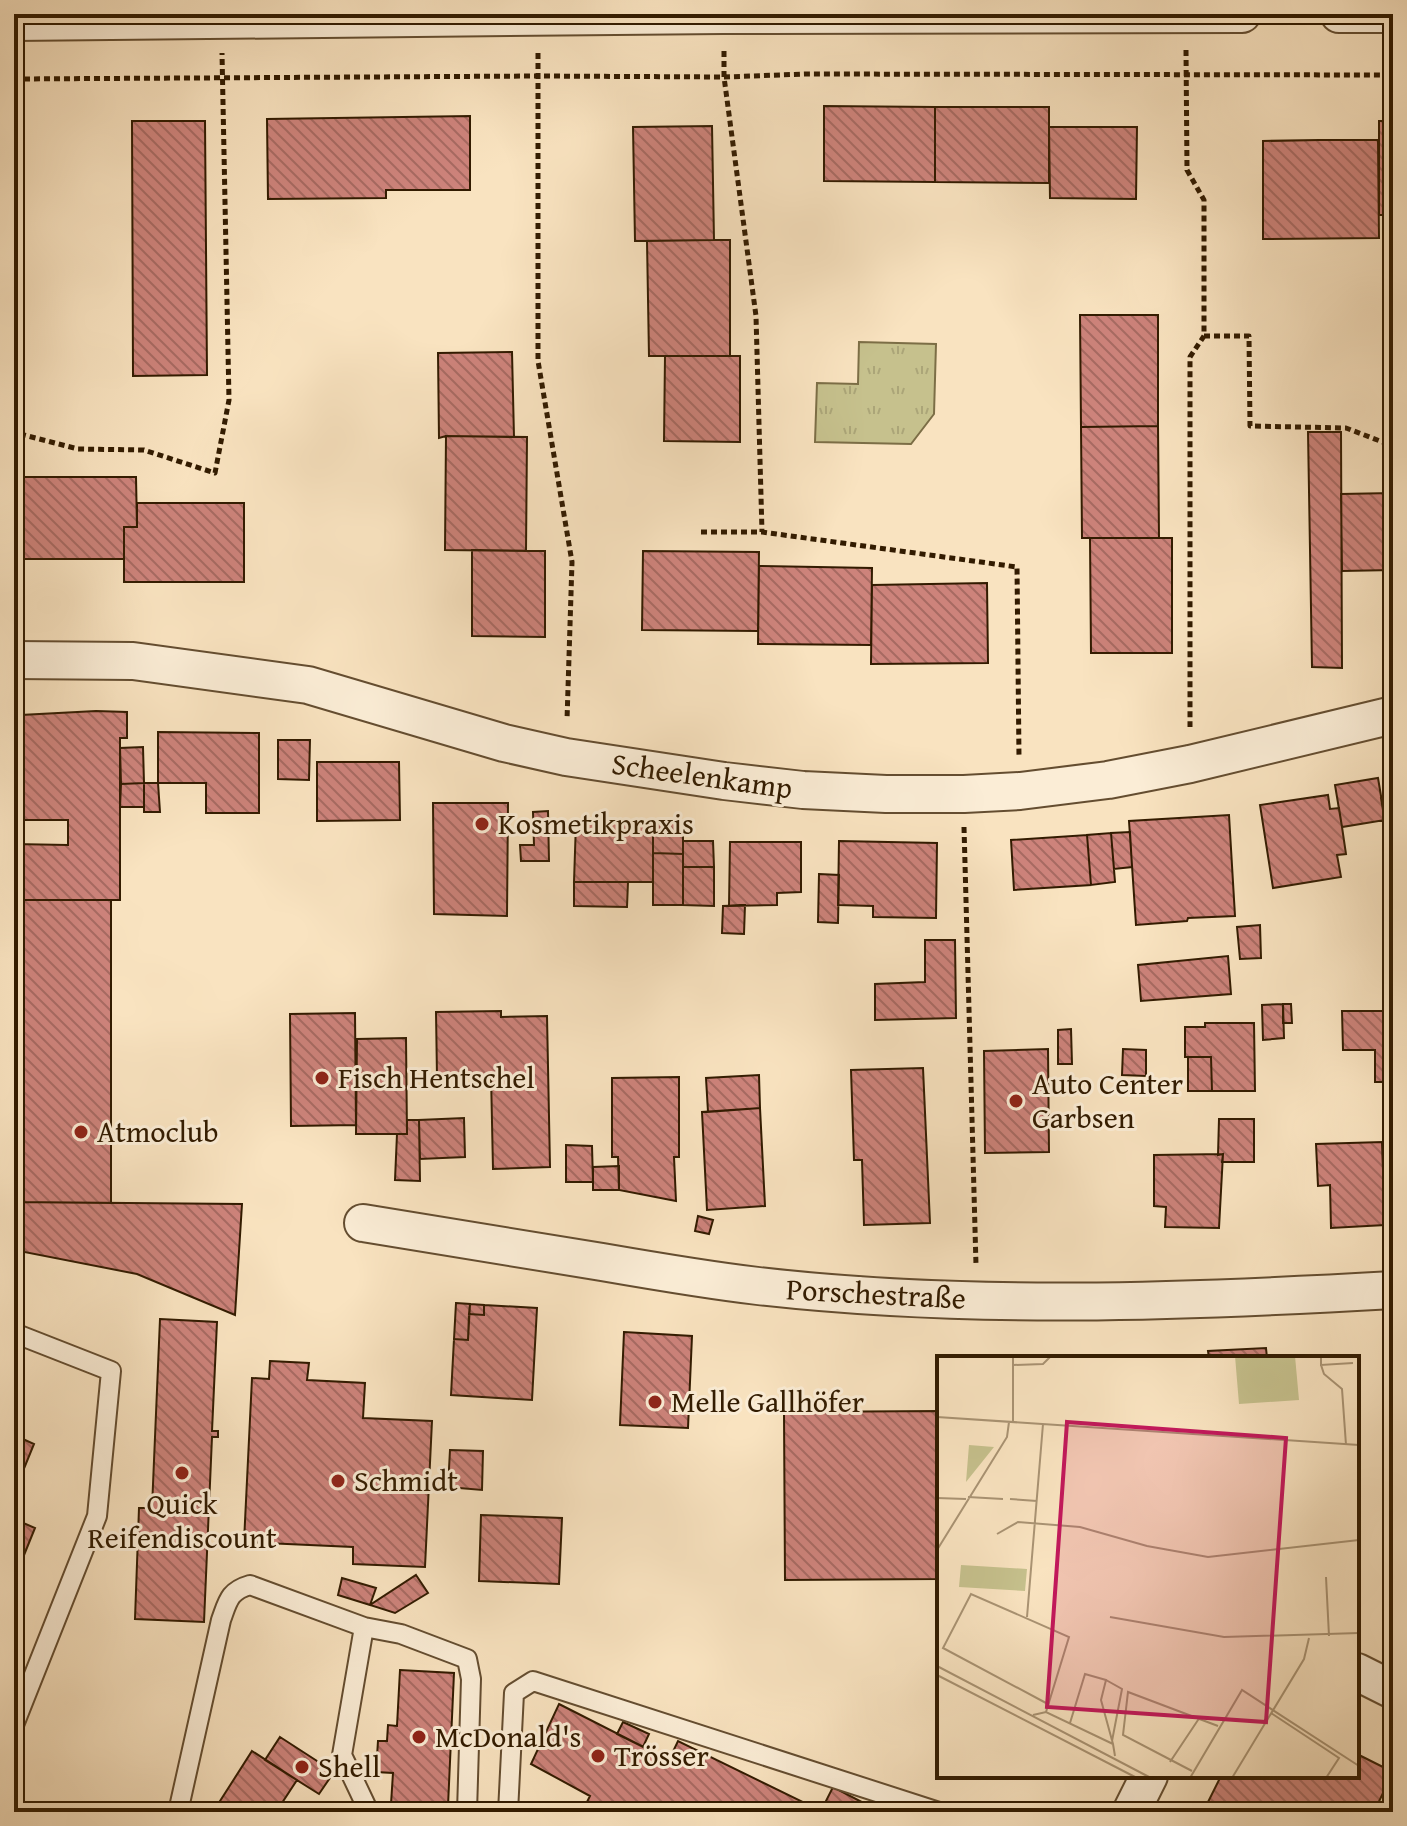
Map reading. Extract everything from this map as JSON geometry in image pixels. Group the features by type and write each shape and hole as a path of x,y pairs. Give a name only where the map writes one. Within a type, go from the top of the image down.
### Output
{"street":[{"path":"16,22 1242,14"},
{"path":"1339,14 1393,14"},
{"name":"Scheelenkamp","path":"14,660 133,661 308,685 504,743 566,757 724,781 803,790 886,794 1020,791 1108,780 1190,764 1393,715"},
{"name":"Porschestraße","path":"363,1223 695,1278 857,1295 1103,1302 1393,1290"},
{"path":"1359,1673 1393,1690"},
{"path":"1131,1812 1148,1778"}],"lane":[{"path":"14,1333 111,1371 97,1516 14,1725"},
{"path":"178,1812 221,1620 228,1599 238,1589 250,1585 364,1627 401,1634 467,1659 471,1679 467,1812"},
{"path":"364,1627 342,1755 369,1812"},
{"path":"508,1806 514,1693 533,1681 939,1812"}],"path":[{"path":"723,15 724,77 756,316 762,532"},
{"path":"1186,15 1187,170 1204,200 1204,336 1190,357 1190,764"},
{"path":"538,18 538,361 572,562 566,757"},
{"path":"16,22 17,434 78,449 144,450 215,473 229,400 222,20"},
{"path":"16,79 724,77 806,74 1393,75"},
{"path":"1204,336 1249,336 1250,426 1346,428 1393,446"},
{"path":"701,532 762,532 1017,567 1020,791"},
{"path":"964,794 977,1300"}],"green space":[{"path":"859,342 936,344 934,414 911,444 815,442 817,383 858,384"}],"building":[{"path":"824,106 935,107 935,182 824,181"},
{"path":"935,107 1049,107 1049,183 935,182"},
{"path":"470,116 470,190 386,190 386,198 268,199 267,119"},
{"path":"132,121 205,121 207,375 133,376"},
{"path":"1379,121 1393,121 1393,215 1379,215"},
{"path":"712,126 714,240 635,241 633,127"},
{"path":"1049,127 1137,127 1136,199 1050,198"},
{"path":"1378,140 1379,238 1263,239 1263,141"},
{"path":"730,240 730,356 649,356 647,241"},
{"path":"1080,315 1158,315 1158,426 1081,427"},
{"path":"512,352 514,437 439,438 438,353"},
{"path":"665,356 740,356 740,442 664,441"},
{"path":"1158,426 1159,538 1082,538 1081,427"},
{"path":"1308,432 1341,432 1342,668 1312,667"},
{"path":"446,436 527,437 526,551 445,550"},
{"path":"14,458 22,458 21,510 14,510"},
{"path":"22,477 136,477 137,527 124,527 124,559 14,559 14,510 21,510"},
{"path":"1393,493 1393,570 1342,571 1341,494"},
{"path":"137,503 244,503 244,582 124,582 124,527 137,527"},
{"path":"1090,538 1172,538 1172,653 1091,653"},
{"path":"472,550 545,551 545,637 472,636"},
{"path":"643,551 759,552 758,631 642,630"},
{"path":"759,566 872,568 871,645 758,644"},
{"path":"987,583 988,663 871,664 872,585"},
{"path":"127,712 127,738 120,738 120,900 14,900 14,844 68,845 68,820 20,820 19,811 14,811 14,754 20,755 21,715"},
{"path":"158,732 259,733 259,813 206,813 206,783 158,783"},
{"path":"278,740 310,740 309,780 278,779"},
{"path":"143,747 144,783 121,784 120,748"},
{"path":"317,762 399,762 400,820 317,821"},
{"path":"1378,778 1385,820 1342,827 1335,785"},
{"path":"144,783 158,783 160,812 144,812"},
{"path":"144,783 144,807 120,807 121,784"},
{"path":"1328,795 1330,809 1339,808 1346,854 1337,855 1341,877 1273,888 1260,805"},
{"path":"1393,796 1393,840 1388,840 1381,798"},
{"path":"433,803 508,803 507,916 434,914"},
{"path":"548,811 549,861 521,861 520,845 534,845 533,812"},
{"path":"1229,815 1235,916 1136,925 1129,821"},
{"path":"576,822 653,823 653,882 574,882"},
{"path":"653,823 683,823 683,854 653,853"},
{"path":"1130,832 1132,867 1114,869 1111,833"},
{"path":"1111,833 1115,882 1091,885 1087,835"},
{"path":"1087,835 1091,885 1014,890 1011,840"},
{"path":"683,841 713,841 714,867 683,867"},
{"path":"839,841 937,843 936,918 873,917 873,906 838,905"},
{"path":"730,842 801,842 801,892 777,893 777,905 729,906"},
{"path":"653,853 683,854 683,905 653,905"},
{"path":"683,867 714,867 714,906 683,905"},
{"path":"819,874 839,875 838,923 818,922"},
{"path":"574,882 628,882 627,907 574,906"},
{"path":"14,900 111,900 111,1203 14,1202"},
{"path":"745,905 744,934 722,933 723,906"},
{"path":"1260,925 1261,958 1240,959 1237,927"},
{"path":"925,940 955,940 956,1018 875,1020 875,984 925,982"},
{"path":"1228,956 1231,994 1141,1001 1138,965"},
{"path":"1283,1004 1284,1038 1263,1040 1262,1005"},
{"path":"1283,1004 1291,1004 1292,1023 1283,1023"},
{"path":"501,1011 501,1017 547,1016 550,1167 493,1169 491,1075 437,1077 436,1012"},
{"path":"1342,1011 1393,1011 1393,1082 1375,1082 1375,1050 1343,1050"},
{"path":"355,1013 356,1125 291,1126 290,1014"},
{"path":"1205,1023 1254,1023 1255,1091 1212,1091 1211,1057 1185,1057 1185,1027 1205,1027"},
{"path":"1071,1029 1072,1064 1058,1064 1058,1030"},
{"path":"406,1038 407,1134 356,1134 357,1039"},
{"name":"Auto Center Garbsen","path":"1048,1049 1049,1152 985,1153 984,1051"},
{"path":"1123,1049 1146,1050 1146,1076 1122,1075"},
{"path":"1188,1057 1211,1057 1212,1091 1188,1091"},
{"path":"923,1068 930,1223 864,1225 862,1160 854,1160 851,1070"},
{"path":"759,1075 760,1108 708,1112 706,1078"},
{"path":"679,1077 679,1157 674,1157 676,1201 619,1190 618,1157 612,1157 612,1078"},
{"path":"760,1108 765,1206 707,1210 702,1112"},
{"path":"464,1118 465,1157 420,1159 419,1120"},
{"path":"1219,1119 1254,1119 1254,1162 1222,1162 1223,1154 1218,1155"},
{"path":"407,1120 419,1120 420,1181 395,1180 397,1134 407,1134"},
{"path":"1382,1142 1385,1225 1331,1228 1330,1185 1318,1186 1316,1144"},
{"path":"566,1145 592,1146 593,1182 566,1182"},
{"path":"1223,1154 1219,1228 1165,1227 1166,1207 1154,1206 1154,1155"},
{"path":"619,1166 619,1190 593,1190 593,1167"},
{"path":"1393,1196 1393,1225 1385,1225 1384,1197"},
{"path":"14,1202 242,1204 235,1315 137,1274 14,1250"},
{"path":"698,1216 713,1220 709,1234 695,1231"},
{"path":"456,1303 470,1304 468,1340 454,1339"},
{"path":"470,1304 484,1305 484,1315 469,1314"},
{"path":"484,1305 537,1308 532,1400 451,1395 454,1339 468,1340 469,1314 484,1315"},
{"name":"Quick Reifendiscount","path":"160,1319 217,1322 212,1431 218,1431 218,1437 212,1437 204,1622 135,1619 139,1508 152,1508"},
{"name":"Melle Gallhöfer","path":"624,1332 692,1336 688,1428 620,1425"},
{"path":"1266,1348 1267,1356 1209,1356 1208,1351"},
{"name":"Schmidt","path":"270,1361 309,1363 307,1380 365,1383 363,1418 432,1421 425,1567 353,1564 353,1547 244,1542 252,1378 269,1379"},
{"path":"937,1411 937,1579 785,1580 784,1412"},
{"path":"14,1435 34,1444 14,1493"},
{"path":"450,1450 483,1451 482,1490 448,1487"},
{"path":"481,1515 562,1518 559,1584 479,1581"},
{"path":"14,1519 35,1528 20,1565 14,1562"},
{"path":"416,1575 428,1593 395,1613 370,1605"},
{"path":"342,1578 376,1588 370,1605 338,1595"},
{"name":"McDonald's","path":"400,1670 454,1673 448,1806 391,1804 393,1773 376,1772 378,1741 387,1741 388,1725 397,1726"},
{"name":"Trösser","path":"559,1704 669,1760 678,1741 821,1811 833,1787 881,1812 582,1812 590,1796 531,1764"},
{"path":"623,1722 649,1734 643,1747 617,1734"},
{"name":"Shell","path":"280,1737 334,1772 319,1794 265,1760"},
{"path":"252,1751 297,1780 276,1812 213,1812"},
{"path":"1359,1755 1393,1772 1374,1812 1203,1812 1220,1778 1359,1778"}],"place":[{"name":"Kosmetikpraxis","path":"482,824"},
{"name":"Fisch Hentschel","path":"322,1078"},
{"name":"Auto Center Garbsen","path":"1016,1101"},
{"name":"Atmoclub","path":"81,1132"},
{"name":"Melle Gallhöfer","path":"655,1402"},
{"name":"Quick Reifendiscount","path":"182,1473"},
{"name":"Schmidt","path":"338,1481"},
{"name":"McDonald's","path":"419,1737"},
{"name":"Trösser","path":"598,1756"},
{"name":"Shell","path":"302,1767"}]}
